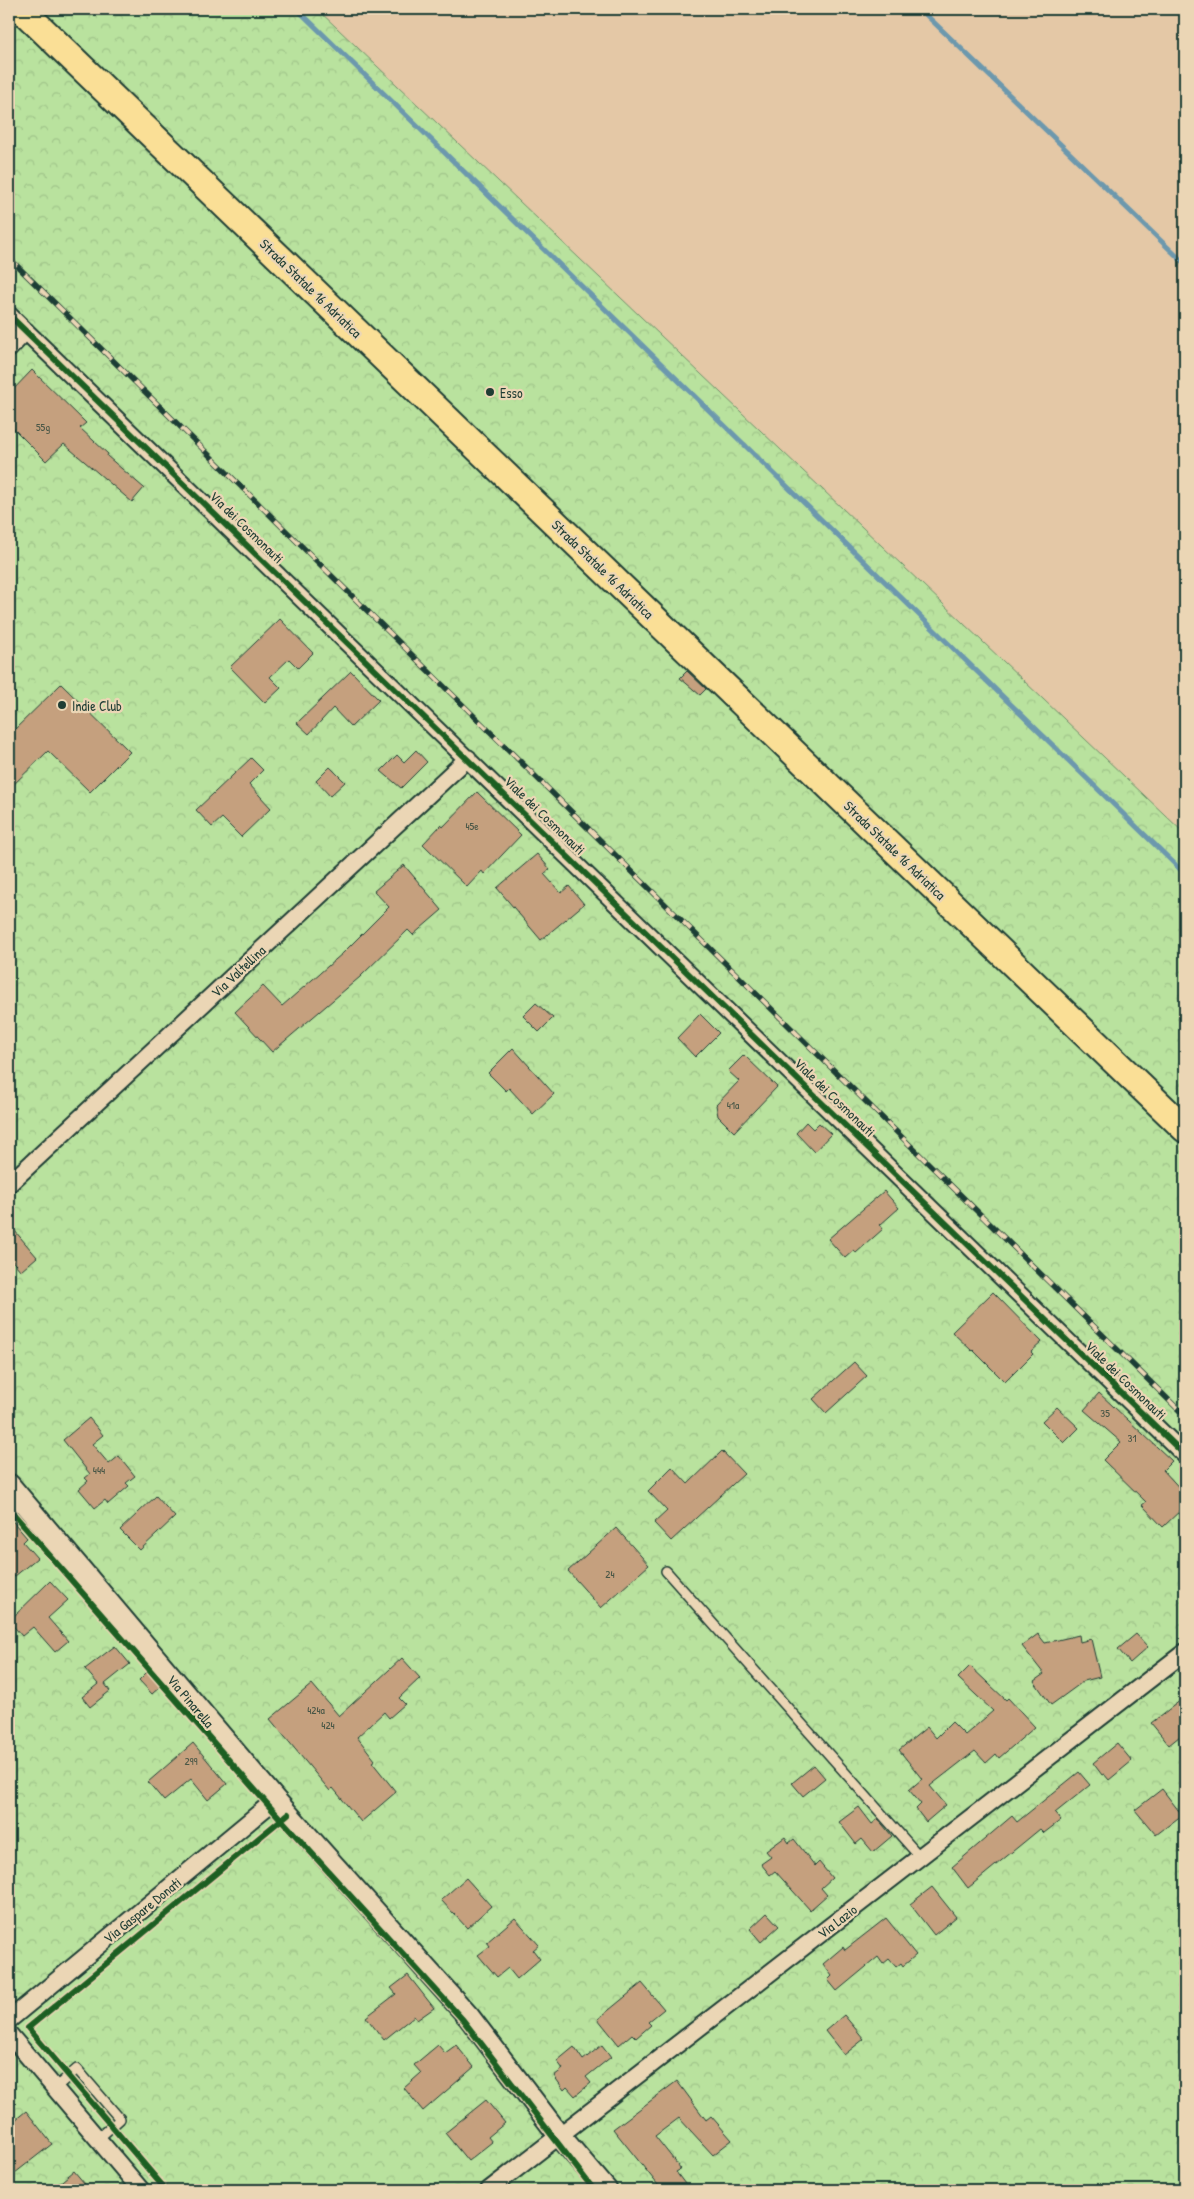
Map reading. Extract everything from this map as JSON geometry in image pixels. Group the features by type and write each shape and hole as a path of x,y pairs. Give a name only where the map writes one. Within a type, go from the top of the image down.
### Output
{"main road":[{"name":"Strada Statale 16 Adriatica","path":"21,9 1185,1129"}],"street":[{"name":"Via dei Cosmonauti","path":"9,315 468,758"},
{"path":"9,349 26,331"},
{"name":"Via Valtellina","path":"9,1184 468,758"},
{"name":"Viale dei Cosmonauti","path":"468,758 1185,1455"},
{"name":"Via Pinarella","path":"9,1485 276,1800 470,2017 559,2135 606,2190"},
{"name":"Via Lazio","path":"489,2190 1185,1652"},
{"name":"Via Gaspare Donati","path":"9,2020 276,1800"},
{"path":"9,2034 141,2190"}],"lane":[{"path":"666,1570 920,1857"},
{"path":"55,2088 77,2069 120,2119 98,2139"}],"green space":[{"path":"9,9 317,9 1185,834 1185,2190 9,2190"}],"building":[{"path":"32,370 86,423 80,428 108,454 107,456 144,488 132,502 64,444 46,461 9,424 9,394"},
{"path":"280,619 313,653 298,668 289,659 270,677 281,688 265,703 230,667"},
{"path":"351,671 379,700 351,727 333,708 309,734 297,723"},
{"path":"687,671 706,689 700,695 680,678"},
{"path":"61,684 130,752 90,792 48,751 9,789 9,735"},
{"path":"416,750 427,762 401,788 381,771 397,755 404,762"},
{"path":"251,758 263,770 249,784 271,808 241,837 222,818 212,827 196,810"},
{"path":"330,767 345,782 330,796 316,781"},
{"path":"477,792 521,835 484,874 482,871 467,887 423,844 441,825 443,827"},
{"path":"537,854 550,869 544,874 561,893 569,886 584,904 541,940 497,888"},
{"path":"404,865 442,910 413,935 408,930 360,977 272,1052 235,1012 263,986 282,1006 343,953 389,907 374,891"},
{"path":"536,1003 553,1018 539,1032 523,1016"},
{"path":"700,1014 719,1033 695,1057 677,1038"},
{"path":"513,1048 554,1094 533,1114 509,1088 506,1091 488,1073"},
{"path":"744,1055 777,1087 734,1132 718,1116 716,1105 739,1081 728,1071"},
{"path":"806,1122 813,1129 819,1123 831,1134 814,1152 796,1133"},
{"path":"884,1191 899,1208 880,1225 883,1229 856,1253 854,1250 845,1258 828,1239"},
{"path":"9,1224 37,1257 21,1271 9,1257"},
{"path":"993,1292 1042,1342 1031,1352 1033,1354 1005,1382 952,1332"},
{"path":"854,1362 867,1376 826,1413 813,1399"},
{"path":"1099,1393 1172,1461 1163,1470 1185,1494 1185,1506 1163,1527 1142,1505 1146,1502 1103,1460 1121,1442 1084,1410"},
{"path":"1057,1407 1079,1428 1064,1443 1042,1421"},
{"path":"89,1418 103,1435 92,1444 109,1464 119,1456 135,1476 126,1483 129,1486 108,1504 105,1500 95,1508 79,1489 88,1481 85,1478 90,1474 63,1440"},
{"path":"722,1451 744,1474 671,1541 654,1523 667,1511 648,1491 672,1467 688,1484"},
{"path":"156,1496 175,1517 140,1550 120,1530"},
{"path":"9,1517 27,1538 23,1542 37,1558 9,1581"},
{"path":"616,1528 649,1565 601,1608 568,1571"},
{"path":"50,1581 68,1600 48,1618 68,1641 55,1652 33,1627 22,1636 9,1621"},
{"path":"1038,1634 1045,1643 1079,1635 1080,1642 1091,1639 1100,1677 1084,1681 1051,1705 1034,1681 1044,1674 1022,1646"},
{"path":"1136,1634 1148,1647 1130,1663 1118,1649"},
{"path":"115,1646 130,1664 105,1684 110,1691 90,1707 82,1697 98,1684 85,1669"},
{"path":"402,1658 420,1678 399,1698 405,1704 389,1718 384,1712 357,1737 375,1760 372,1762 396,1792 361,1822 333,1788 330,1791 270,1719 312,1684 339,1716"},
{"path":"970,1666 1006,1700 1008,1698 1035,1727 999,1758 996,1754 986,1763 975,1751 930,1786 946,1805 926,1822 916,1809 921,1804 909,1790 922,1779 899,1750 927,1727 936,1738 952,1722 965,1735 993,1711 958,1678"},
{"path":"148,1671 162,1685 152,1694 139,1680"},
{"path":"1185,1697 1185,1732 1169,1745 1151,1723"},
{"path":"193,1743 227,1784 208,1800 191,1779 164,1801 148,1782"},
{"path":"1117,1743 1132,1761 1109,1780 1104,1774 1102,1775 1093,1763"},
{"path":"814,1765 825,1778 803,1796 792,1783"},
{"path":"1079,1772 1090,1785 1055,1813 1061,1820 1044,1833 1040,1829 968,1888 952,1867 1012,1816 1017,1822"},
{"path":"1162,1789 1182,1815 1156,1835 1135,1810"},
{"path":"859,1807 872,1824 878,1819 892,1836 873,1852 862,1839 856,1844 839,1822"},
{"path":"785,1837 789,1843 794,1839 815,1866 819,1862 832,1878 821,1888 827,1895 810,1910 775,1871 770,1875 761,1864 771,1857 766,1851"},
{"path":"466,1878 491,1906 467,1928 441,1900"},
{"path":"932,1887 956,1917 934,1935 910,1904"},
{"path":"767,1913 779,1926 761,1942 750,1929"},
{"path":"515,1918 539,1945 533,1950 540,1959 517,1979 508,1968 497,1977 478,1955 490,1946 487,1942"},
{"path":"886,1918 916,1955 903,1966 901,1963 896,1967 889,1959 883,1964 878,1957 837,1991 828,1980 832,1976 823,1964 843,1947 845,1950"},
{"path":"408,1975 434,2008 417,2020 414,2016 384,2040 366,2017 396,1994 391,1988"},
{"path":"642,1983 664,2009 648,2022 651,2025 636,2038 632,2034 619,2045 598,2019"},
{"path":"844,2015 864,2039 844,2055 825,2031"},
{"path":"438,2045 445,2053 456,2045 474,2067 423,2111 404,2088 421,2073 414,2065"},
{"path":"602,2045 611,2057 586,2077 591,2083 575,2096 567,2087 564,2090 554,2076 563,2069 557,2061 574,2047 583,2060"},
{"path":"677,2081 706,2120 711,2116 732,2140 713,2155 679,2118 655,2136 681,2169 676,2172 685,2184 677,2190 662,2190 613,2129"},
{"path":"486,2100 505,2123 488,2137 492,2142 468,2161 445,2133"},
{"path":"26,2111 52,2144 15,2173 9,2165 9,2125"},
{"path":"74,2171 90,2190 51,2190"}],"waterway":[{"path":"297,9 1185,874"},
{"path":"920,9 1185,264"}],"railway":[{"path":"9,258 1185,1416"}],"cycle path":[{"path":"9,315 1185,1455"},
{"path":"9,1509 269,1806 463,2020 594,2190"},
{"path":"166,2190 28,2028 288,1814"}],"place":[{"name":"Esso","path":"490,392"},
{"name":"Indie Club","path":"62,705"}]}
